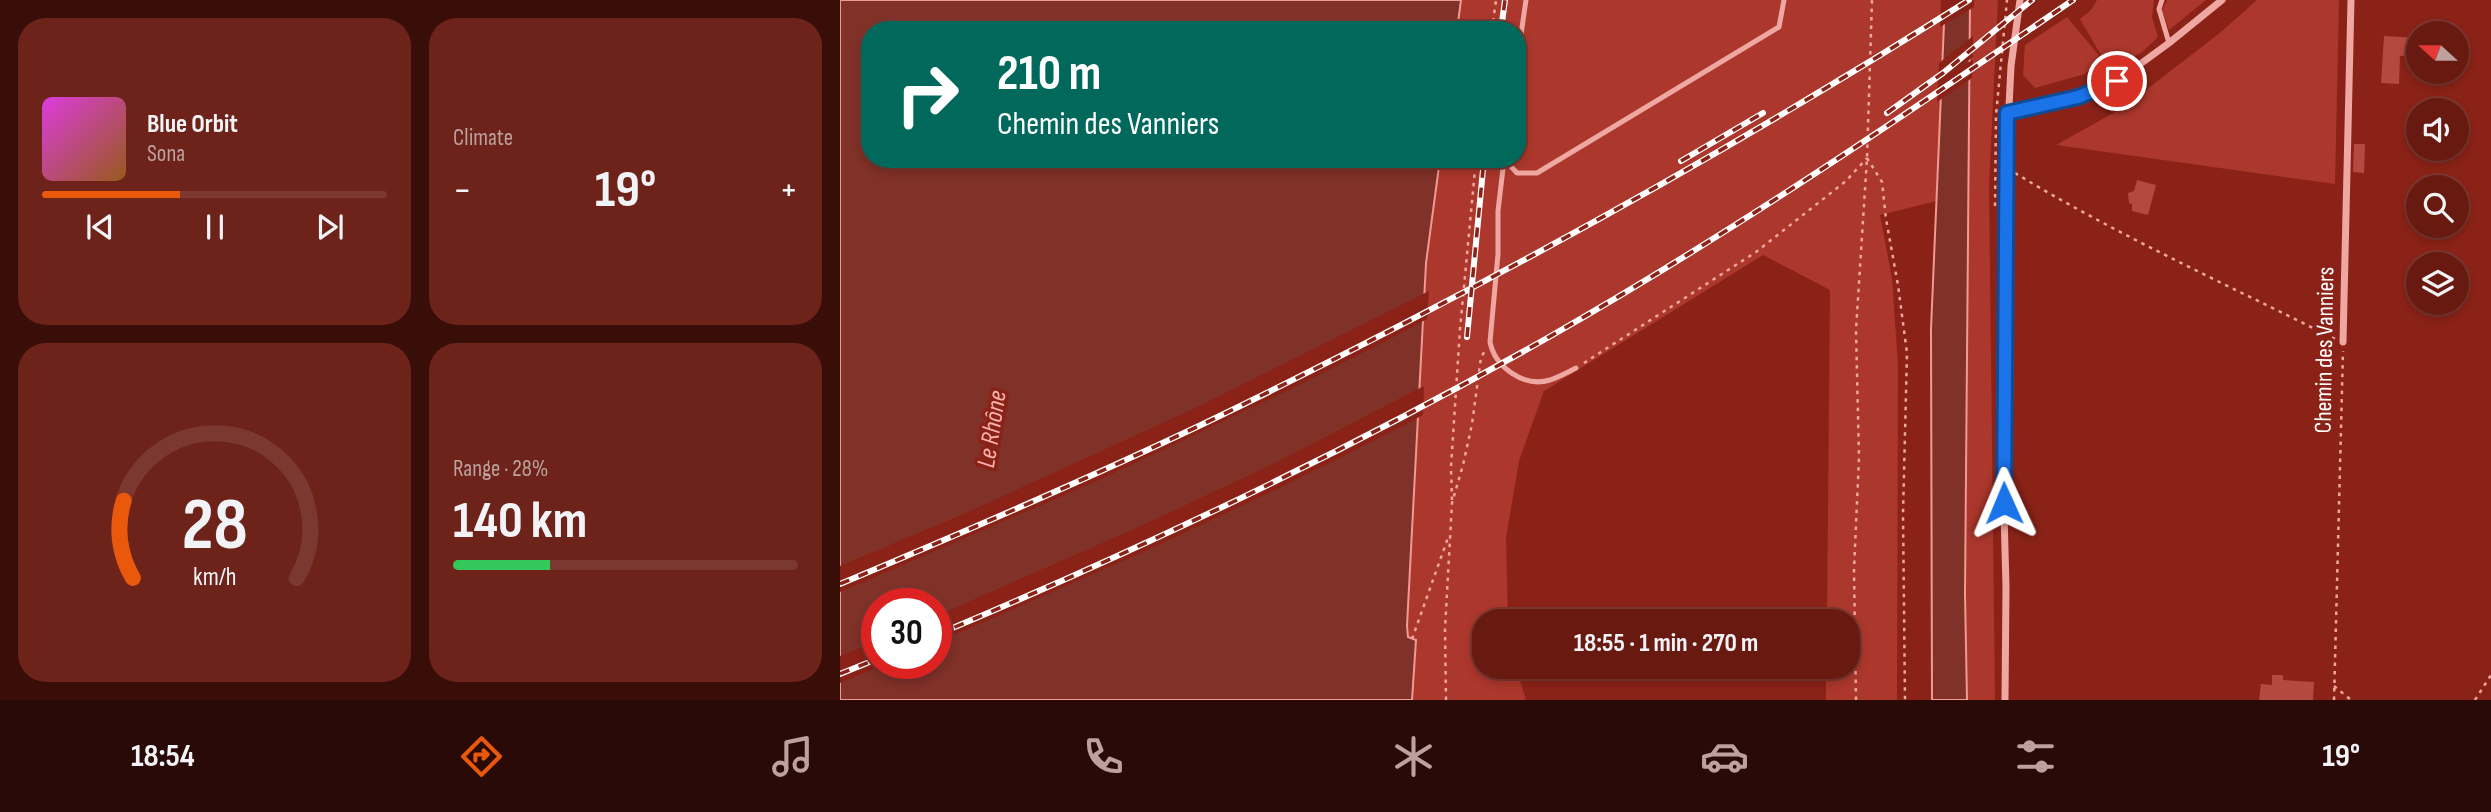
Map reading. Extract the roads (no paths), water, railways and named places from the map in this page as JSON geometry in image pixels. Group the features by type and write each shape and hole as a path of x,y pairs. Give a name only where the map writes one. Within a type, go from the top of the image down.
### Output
{"street":[{"path":"2005,700 2003,462 2007,113 2020,0"},
{"path":"2007,113 2078,97 2117,81 2222,0"},
{"name":"Chemin des Vanniers","path":"2343,342 2351,0"}],"lane":[{"path":"1523,21 1526,0"},
{"path":"1512,168 1517,173 1537,173 1779,27 1784,0"},
{"path":"2162,0 2159,9 2169,43"},
{"path":"1503,168 1498,211 1499,254 1490,342 1493,354 1508,372 1527,380 1548,381 1576,368"}],"water":[{"name":"Le Rhône","path":"840,0 1461,0 1458,21 861,21 861,168 1439,168 1426,263 1407,626 1408,637 1416,640 1412,700 840,700"},
{"path":"1945,0 1970,0 1965,594 1967,700 1932,700 1931,329"}],"railway":[{"path":"1502,21 1505,0"},
{"path":"840,584 1158,445 1399,326 1687,169 1969,0"},
{"path":"1887,113 1943,73 2032,0"},
{"path":"952,628 1093,567 1247,495 1400,418 1549,337 1749,216 2073,0"},
{"path":"1681,161 1763,113"},
{"path":"1467,337 1483,168"},
{"path":"840,674 861,665"}]}
